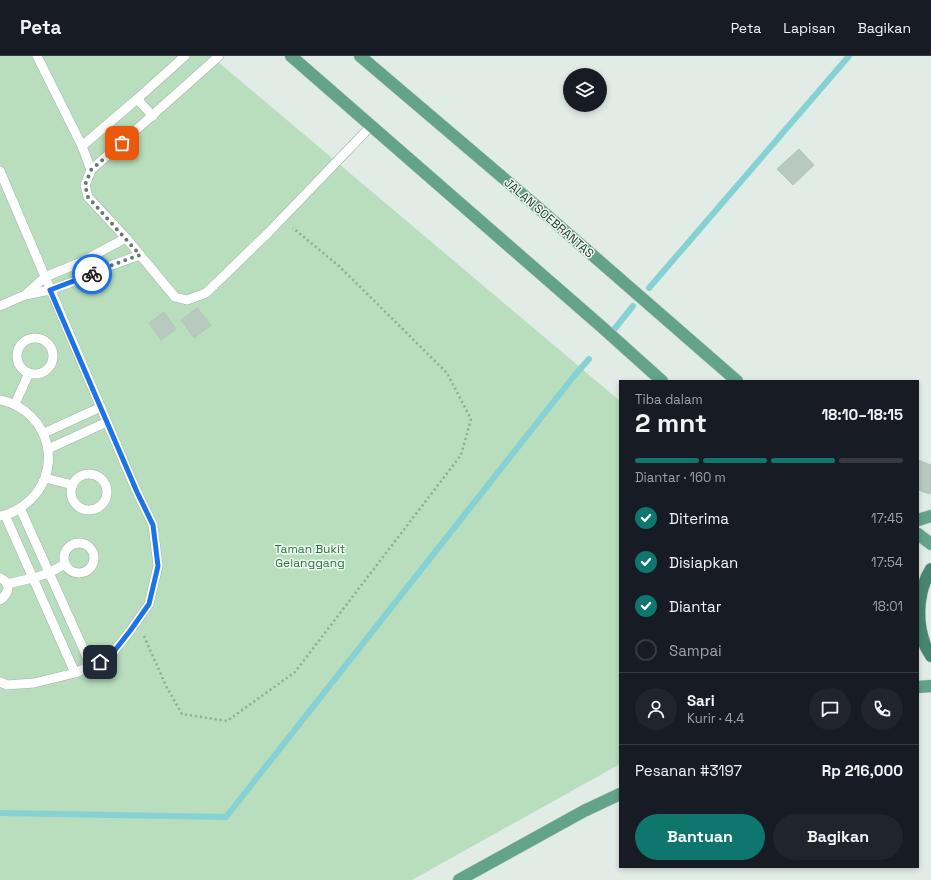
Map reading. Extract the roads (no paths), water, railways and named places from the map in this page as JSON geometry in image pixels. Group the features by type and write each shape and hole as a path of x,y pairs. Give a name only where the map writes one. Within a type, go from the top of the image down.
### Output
{"highway":[{"path":"931,569 926,578 919,613 924,643 931,656"}],"main road":[{"path":"291,56 661,380"},
{"name":"JALAN SOEBRANTAS","path":"360,56 547,215 736,380"},
{"path":"919,520 931,516"},
{"path":"919,535 931,544"},
{"path":"919,687 931,686"},
{"path":"459,880 584,811 619,794"}],"lane":[{"path":"37,56 82,146 91,170"},
{"path":"82,146 186,56"},
{"path":"219,56 91,170 85,185 88,197 126,238 175,297 187,300 206,293 282,219 371,126"},
{"path":"137,99 153,116"},
{"path":"0,171 137,492 153,525 158,566 149,604 108,659 75,673 34,683 7,685 0,682"},
{"path":"25,295 45,277 79,263 126,238"},
{"path":"0,306 25,295 50,290 140,255"},
{"path":"29,338 41,338 47,341 51,346 53,352 51,364 41,373 29,373 23,370 19,365 16,352 19,346 29,338"},
{"path":"15,404 29,373"},
{"path":"0,400 15,404 26,411 36,421 44,433 48,449 48,464 45,478 38,491 29,502 20,508 3,515 75,673"},
{"path":"44,433 101,407"},
{"path":"48,449 107,422"},
{"path":"45,478 73,485"},
{"path":"20,508 91,666"},
{"path":"0,600 5,597 8,591 4,581 33,578 65,564"}],"waterway":[{"path":"649,288 849,56"},
{"path":"612,332 633,306"},
{"path":"0,813 226,817 589,359"}],"park label":[{"name":"Taman Bukit Gelanggang","path":"310,556"}]}
